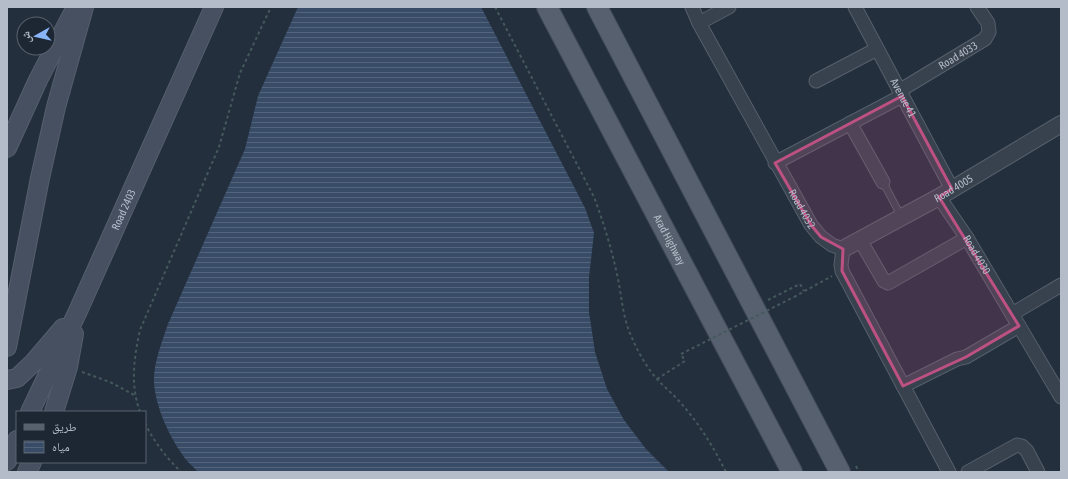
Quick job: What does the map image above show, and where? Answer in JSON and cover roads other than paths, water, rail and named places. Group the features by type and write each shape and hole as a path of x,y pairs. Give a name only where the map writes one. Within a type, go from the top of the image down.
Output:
{"main road":[{"path":"7,148 38,80 76,7"},
{"path":"7,347 56,107 84,7"},
{"name":"Road 2403","path":"30,411 78,311 214,7"},
{"name":"Arad Highway","path":"547,7 792,472"},
{"path":"597,7 840,472"},
{"path":"54,411 68,367 78,311"},
{"path":"7,380 17,378 33,363 78,311"},
{"path":"7,461 16,442"},
{"path":"27,472 32,463"}],"street":[{"name":"Road 4032","path":"692,7 699,24 775,163 811,225 821,237 843,249"},
{"path":"699,24 729,7"},
{"name":"Avenue 41","path":"855,7 900,94 946,193"},
{"name":"Road 4033","path":"775,163 850,123 900,94 985,39 990,32 988,23 977,7"},
{"path":"816,81 877,49"},
{"path":"850,123 883,182"},
{"name":"Road 4005","path":"843,249 946,193 1061,124"},
{"name":"Road 4030","path":"946,193 967,238 1061,397"},
{"path":"860,240 884,281 888,282 967,238"},
{"path":"843,249 841,265 842,271 949,472"},
{"path":"1012,314 1061,285"},
{"path":"903,386 957,359 966,357 1019,326"},
{"path":"968,472 1017,445 1022,446 1027,451 1038,472"}],"lane":[{"path":"883,182 902,217"}],"water":[{"path":"298,7 481,7 585,208 594,233 589,277 589,312 595,352 607,389 624,420 646,449 669,472 198,472 185,459 168,429 157,401 154,383 156,361 168,324 245,149 258,96"}]}
